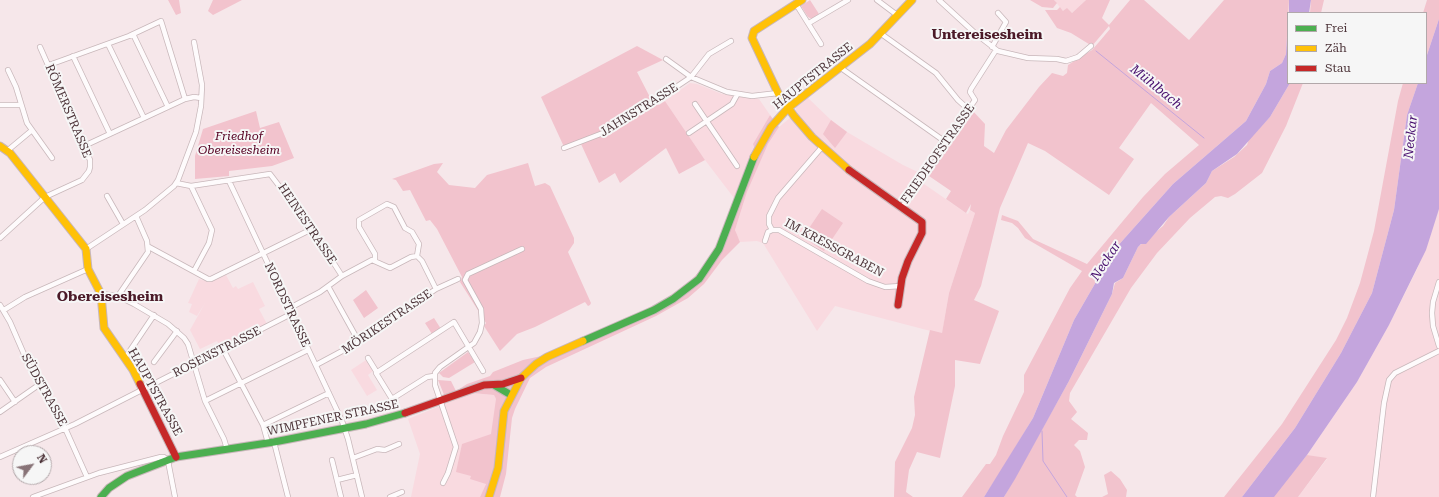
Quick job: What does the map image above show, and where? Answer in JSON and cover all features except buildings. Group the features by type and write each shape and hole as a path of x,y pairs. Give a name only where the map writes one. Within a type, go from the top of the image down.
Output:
{"street":[{"path":"809,24 848,0"},
{"path":"877,0 897,15"},
{"name":"HAUPTSTRASSE","path":"521,378 547,356 654,310 673,299 699,279 719,249 752,161 771,127 788,108 840,68 880,33 912,0"},
{"path":"939,0 994,49 1028,58 1057,58 1066,61 1078,57 1091,46"},
{"path":"821,44 809,24 799,2 754,31 752,36 778,93 788,108 822,147 848,169 920,220 923,229 908,261 901,286 898,305"},
{"path":"994,49 1006,22 998,13"},
{"path":"48,65 108,44 161,21 185,99"},
{"path":"880,33 936,73 958,100 968,109"},
{"path":"133,34 168,107"},
{"path":"691,77 709,54 731,41"},
{"path":"0,146 7,151 86,249 136,216 176,183 196,132 201,98 202,85 194,42"},
{"path":"108,44 144,118"},
{"name":"RÖMERSTRASSE","path":"40,47 90,160 90,171 87,175 77,183 45,197"},
{"name":"FRIEDHOFSTRASSE","path":"901,208 947,143 975,100 970,92 971,89 994,49"},
{"path":"73,56 110,134"},
{"name":"JAHNSTRASSE","path":"666,59 691,77 718,89 737,95 752,96 778,93"},
{"path":"840,68 947,143"},
{"path":"8,70 16,87 23,114 31,131 52,158"},
{"name":"JAHNSTRASSE","path":"564,148 594,137 616,126 691,77"},
{"path":"689,133 732,104 737,95"},
{"path":"84,146 185,99 194,97 201,98"},
{"path":"695,104 738,166"},
{"path":"0,105 21,105"},
{"path":"7,151 31,131"},
{"path":"772,230 769,224 769,216 778,198 822,147"},
{"name":"HEINESTRASSE","path":"176,183 191,186 270,174 312,229 342,276"},
{"name":"NORDSTRASSE","path":"229,181 344,429 353,458 362,497"},
{"path":"191,186 212,230 209,243 194,271"},
{"path":"107,196 123,224"},
{"path":"0,238 45,197"},
{"path":"375,260 375,254 359,227 359,220 387,204 394,207 405,228 412,232 419,244 417,256"},
{"path":"136,216 149,247 208,279 211,279 312,229"},
{"name":"IM KRESSGRABEN","path":"765,241 768,232 772,230 786,232 868,281 885,287 901,286"},
{"path":"118,296 122,288 144,259 149,247"},
{"name":"HAUPTSTRASSE","path":"86,249 88,269 101,294 104,328 125,358 143,389 176,457"},
{"path":"442,483 448,473 456,447 442,401 435,385 434,376 440,367 468,348 478,338 482,323 481,309 467,284 466,278 468,274 522,250"},
{"path":"288,308 329,288 342,276 369,261 375,260 390,268 411,257 417,256"},
{"path":"417,256 422,261 436,289"},
{"path":"4,310 25,297 88,269"},
{"name":"MÖRIKESTRASSE","path":"316,366 358,342 436,289 458,279"},
{"path":"1439,282 1433,302 1432,313 1433,326 1439,346"},
{"path":"329,288 358,342"},
{"path":"101,294 118,296 154,315 177,331 188,344 205,401 224,439 227,449"},
{"name":"SÜDSTRASSE","path":"0,305 10,322 27,362 66,428 87,477"},
{"name":"ROSENSTRASSE","path":"0,457 66,428 291,314"},
{"path":"125,358 154,315"},
{"path":"376,371 454,322 483,371"},
{"path":"154,362 177,331"},
{"path":"223,349 242,382 271,442 288,497"},
{"path":"205,401 308,350"},
{"path":"1373,497 1384,403 1389,380 1395,373 1439,351"},
{"path":"368,358 376,371 376,375 392,399 427,377 434,376"},
{"path":"490,497 498,468 504,411 521,378"},
{"name":"WIMPFENER STRASSE","path":"101,497 109,488 127,476 176,457 344,429 398,416 476,388 503,384 521,378"},
{"path":"0,380 15,402"},
{"path":"0,412 40,384"},
{"path":"503,384 512,393"},
{"path":"494,385 512,393"},
{"path":"263,425 328,393"},
{"path":"353,458 376,450 385,450 399,444"},
{"path":"33,497 87,477 157,457 164,457 168,461 175,497"},
{"path":"332,460 341,497"},
{"path":"337,480 357,475"},
{"path":"390,497 402,492"}],"shaded area":[{"path":"1054,0 1086,0 1072,13 1063,11"},
{"path":"690,83 697,84 722,94 759,99 770,115 753,144 754,147 734,198 705,160 665,101"},
{"path":"807,97 831,120 847,132 903,165 922,174 920,180 924,184 966,213 968,214 970,210 975,213 949,293 942,334 835,306 817,331 763,243 757,241 740,242 736,237 735,230 747,192 768,144 779,127 796,113 796,107"},
{"path":"1439,209 1439,497 1298,497 1327,459 1307,455 1357,382 1389,325 1418,267"},
{"path":"226,275 233,288 236,286 238,289 253,282 265,306 259,309 267,324 221,348 217,341 200,349 190,330 205,303 197,316 189,312 192,304 188,303 199,279 209,282"},
{"path":"366,360 373,371 368,375 377,390 367,396 351,370"},
{"path":"472,393 494,395 497,400 486,484 480,497 411,497 420,454 408,419"}],"green space":[{"path":"168,0 179,0 181,13 176,15"},
{"path":"213,0 242,0 213,15 208,11"},
{"path":"810,0 819,14 812,19 808,17 801,6"},
{"path":"1030,0 1054,0 1057,3 1053,8 1042,7"},
{"path":"1086,0 1110,0 1102,18 1109,25 1130,0 1144,0 1189,40 1224,0 1289,0 1288,12 1287,12 1286,54 1282,63 1270,71 1266,84 1246,121 1173,184 1115,249 1074,320 1033,418 1001,471 984,497 962,497 986,464 990,464 996,455 1003,436 1024,392 1024,375 1070,288 1082,271 1025,238 1018,228 1012,223 1001,220 1002,215 1018,221 1033,239 1087,264 1143,197 1165,174 1199,145 1151,103 1119,148 1134,159 1109,195 1045,151 1028,143 1000,208 981,286 974,300 999,311 980,364 955,360 955,386 940,458 917,452 909,470 906,492 913,497 894,497 895,462 912,428 915,415 914,397 930,330 942,333 949,293 975,213 970,210 971,204 966,213 946,199 951,191 929,176 971,109 985,124 984,146 994,153 1006,130 1039,87 1052,73 1063,76 1067,73 1068,65 1092,50 1110,29 1109,26 1092,46 1071,33 1057,28 1045,10 1057,10 1060,7 1063,11 1067,8 1072,13"},
{"path":"1311,0 1324,0 1321,12 1310,12"},
{"path":"1427,0 1439,0 1439,19 1427,55 1427,12 1423,12"},
{"path":"637,46 663,60 637,72 654,105 657,103 659,105 665,101 705,160 679,174 666,148 620,183 615,173 599,183 581,144 565,149 541,97"},
{"path":"1289,84 1303,84 1286,126 1262,173 1228,198 1221,196 1215,197 1190,218 1157,253 1131,288 1070,393 1069,401 1077,412 1071,419 1088,433 1087,440 1079,440 1074,445 1080,451 1085,467 1075,495 1077,497 1004,497 1069,381 1112,294 1115,283 1123,278 1138,247 1163,226 1169,217 1206,183 1212,171 1234,157 1247,145 1249,139 1270,117"},
{"path":"1403,84 1418,84 1407,115 1394,210 1372,293 1341,353 1295,428 1242,497 1224,497 1282,424 1336,340 1347,318 1360,283 1374,231 1398,101"},
{"name":"Friedhof Obereisesheim","path":"256,111 260,128 279,122 294,158 272,166 229,171 229,176 195,179 195,156 203,129"},
{"path":"770,115 779,127 768,144 747,192 735,230 740,242 722,260 704,284 688,298 656,316 546,367 530,378 512,418 506,474 500,497 480,497 486,484 470,479 471,476 456,472 462,444 491,434 496,399 494,395 472,393 492,382 445,397 438,380 451,381 456,391 467,384 490,376 493,372 523,360 546,355 643,311 672,296 688,284 703,267 716,248 754,147 753,144"},
{"path":"831,120 847,132 835,148 823,134"},
{"path":"443,163 437,172 449,185 475,188 487,175 528,163 535,186 545,183 550,186 574,238 574,243 568,252 591,303 590,305 588,306 585,302 535,327 517,334 500,351 484,326 486,323 460,282 462,277 437,229 430,220 426,221 410,190 403,191 396,180 392,179 434,164"},
{"path":"822,209 843,223 824,251 803,237"},
{"path":"366,290 378,308 364,318 353,300"},
{"path":"434,318 441,329 432,334 425,323"},
{"path":"468,352 475,362 449,378 443,377 439,373"},
{"path":"1307,455 1327,458 1298,497 1272,497"},
{"path":"1111,471 1120,479 1127,490 1126,497 1102,497 1108,494 1104,475"}],"water":[{"path":"1289,0 1311,0 1309,12 1289,12"},
{"name":"Neckar","path":"1439,19 1439,209 1426,250 1389,325 1357,382 1307,455 1274,497 1242,497 1295,428 1341,353 1372,293 1394,210 1407,115 1418,84 1427,84 1427,55"},
{"path":"1287,37 1287,84 1289,84 1270,117 1237,154 1212,171 1206,183 1169,217 1146,244 1141,244 1138,247 1123,278 1114,283 1112,294 1069,381 1004,497 984,497 1033,418 1074,320 1115,249 1173,184 1246,121 1266,84 1270,71 1282,63 1286,54"}],"waterway":[{"name":"Mühlbach","path":"1096,51 1204,138"},
{"path":"124,292 127,297 139,304"},
{"path":"1042,431 1043,461 1067,497"}],"traffic: fast":[{"path":"583,341 654,310 673,299 699,279 719,249 754,157"},
{"path":"494,385 511,395"},
{"path":"101,497 109,488 127,476 176,457 274,442 366,424 405,413"}],"traffic: slow":[{"path":"802,0 754,31 752,38 778,93 794,116 812,137 849,170"},
{"path":"754,157 771,127 788,108 870,44 912,0"},
{"path":"0,146 10,153 86,249 88,269 101,294 104,328 133,370 140,384"},
{"path":"489,497 498,468 504,411 521,378 536,364 547,357 583,341"}],"traffic: jam":[{"path":"849,170 922,222 922,233 908,261 902,278 898,305"},
{"path":"405,413 484,385 503,384 521,378"},
{"path":"140,384 176,457"}],"district":[{"name":"Untereisesheim","path":"987,35"},
{"name":"Obereisesheim","path":"110,297"}]}
